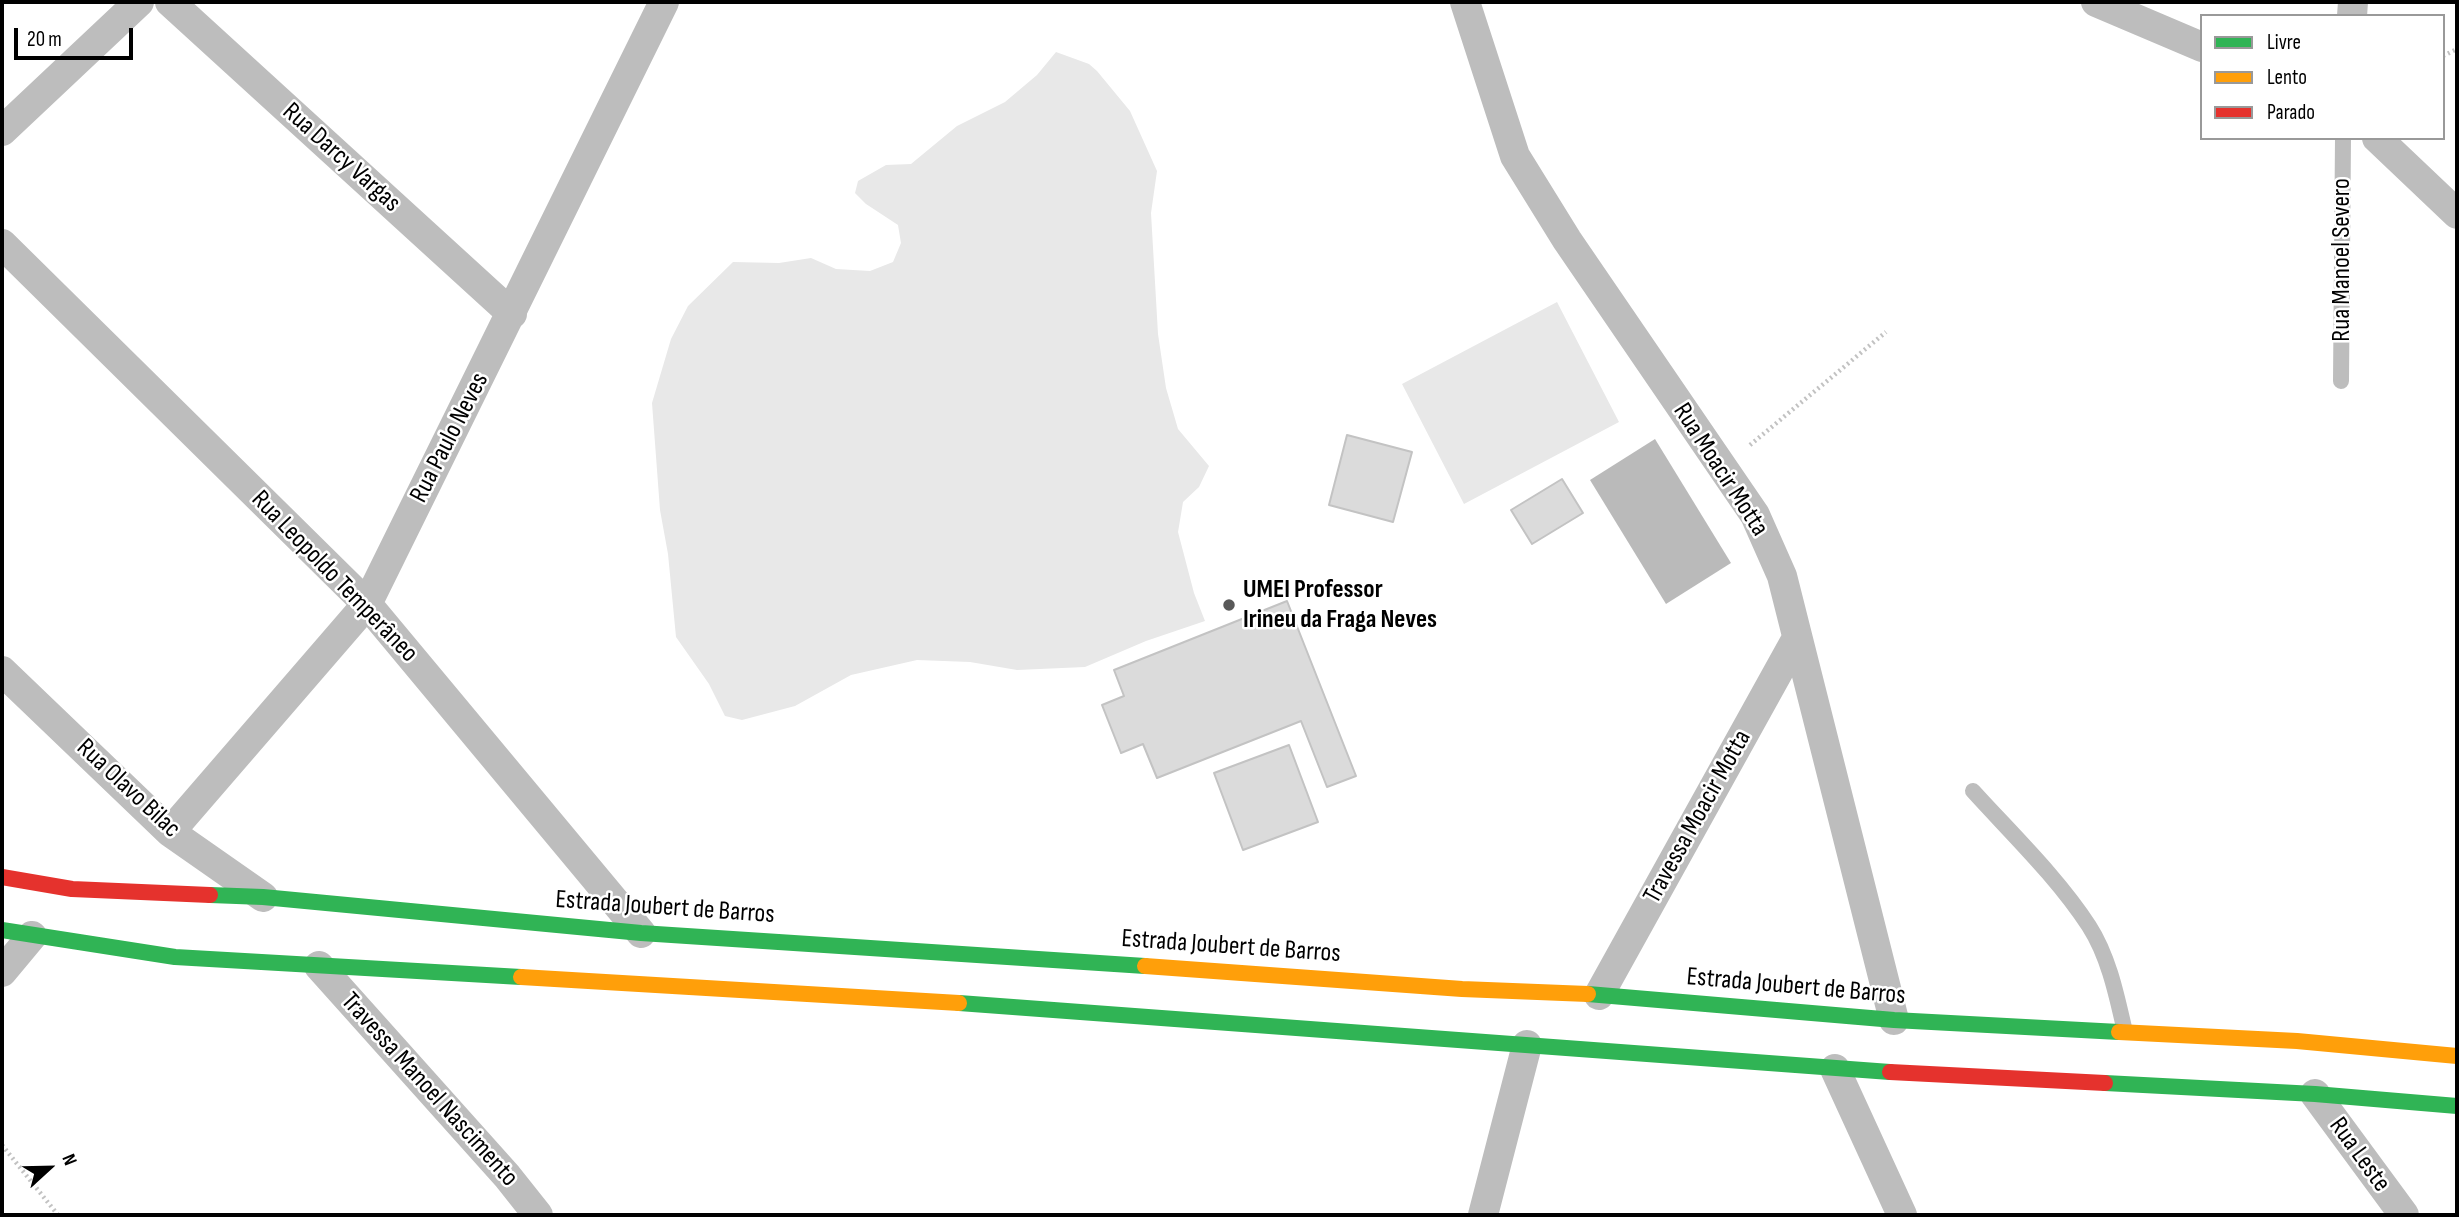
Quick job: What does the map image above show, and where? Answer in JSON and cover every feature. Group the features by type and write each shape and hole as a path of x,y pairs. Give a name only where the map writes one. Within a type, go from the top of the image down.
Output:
{"main road":[{"name":"Estrada Joubert de Barros","path":"2,877 72,889 263,897 641,933 1084,961 1462,989 1599,995 1894,1020 2298,1041 2457,1056"},
{"path":"2,930 175,957 957,1003 1835,1069 2315,1094 2457,1106"}],"street":[{"path":"2,131 139,2"},
{"name":"Rua Darcy Vargas","path":"170,2 512,314"},
{"name":"Rua Paulo Neves","path":"170,832 367,604 664,2"},
{"name":"Rua Moacir Motta","path":"1465,2 1515,156 1567,240 1755,515 1782,576 1894,1020"},
{"path":"2096,2 2200,46"},
{"path":"2379,140 2457,214"},
{"name":"Rua Leopoldo Temperâneo","path":"2,244 367,604 641,933"},
{"name":"Travessa Moacir Motta","path":"1599,995 1797,638"},
{"name":"Rua Olavo Bilac","path":"2,671 170,832 263,897"},
{"path":"2,972 32,936"},
{"name":"Travessa Manoel Nascimento","path":"319,967 538,1215"},
{"path":"1483,1215 1527,1045"},
{"path":"1835,1069 1902,1215"},
{"name":"Rua Leste","path":"2315,1094 2404,1215"}],"lane":[{"name":"Rua Manoel Severo","path":"2340,381 2343,140"},
{"path":"1973,791 2043,869 2090,927 2112,976 2125,1032"}],"path":[{"path":"1722,468 1886,332"},
{"path":"2,1145 58,1215"}],"shaded area":[{"path":"1056,52 1089,64 1097,71 1130,111 1157,171 1151,213 1158,334 1166,388 1178,429 1209,466 1199,487 1183,502 1178,532 1194,593 1205,621 1146,641 1085,667 1017,670 970,662 917,660 851,675 795,706 742,720 725,716 709,684 676,637 668,554 660,510 652,403 671,339 688,306 733,262 779,263 811,258 836,269 870,271 893,262 901,243 898,225 866,204 855,193 858,181 886,165 911,164 957,126 1005,102 1037,75"},
{"path":"1557,302 1619,422 1464,504 1402,384"},
{"path":"1655,439 1731,563 1666,604 1590,480"}],"building":[{"path":"1347,435 1412,452 1393,522 1329,505"},
{"path":"1562,479 1583,513 1532,544 1511,510"},
{"path":"1287,601 1356,776 1327,787 1301,721 1157,778 1143,744 1121,753 1102,705 1124,696 1114,670"},
{"path":"1289,745 1318,822 1243,850 1214,773"}],"traffic: fast":[{"path":"210,895 263,897 641,933 1145,966"},
{"path":"2,930 175,957 521,977"},
{"path":"1588,994 1894,1020 2119,1032"},
{"path":"959,1003 1890,1072"},
{"path":"2105,1083 2315,1094 2457,1106"}],"traffic: slow":[{"path":"1145,966 1462,989 1588,994"},
{"path":"521,977 959,1003"},
{"path":"2119,1032 2297,1041 2457,1056"}],"traffic: jam":[{"path":"2,877 72,889 210,895"},
{"path":"1890,1072 2105,1083"}],"place":[{"name":"UMEI Professor Irineu da Fraga Neves","path":"1229,605"}]}
